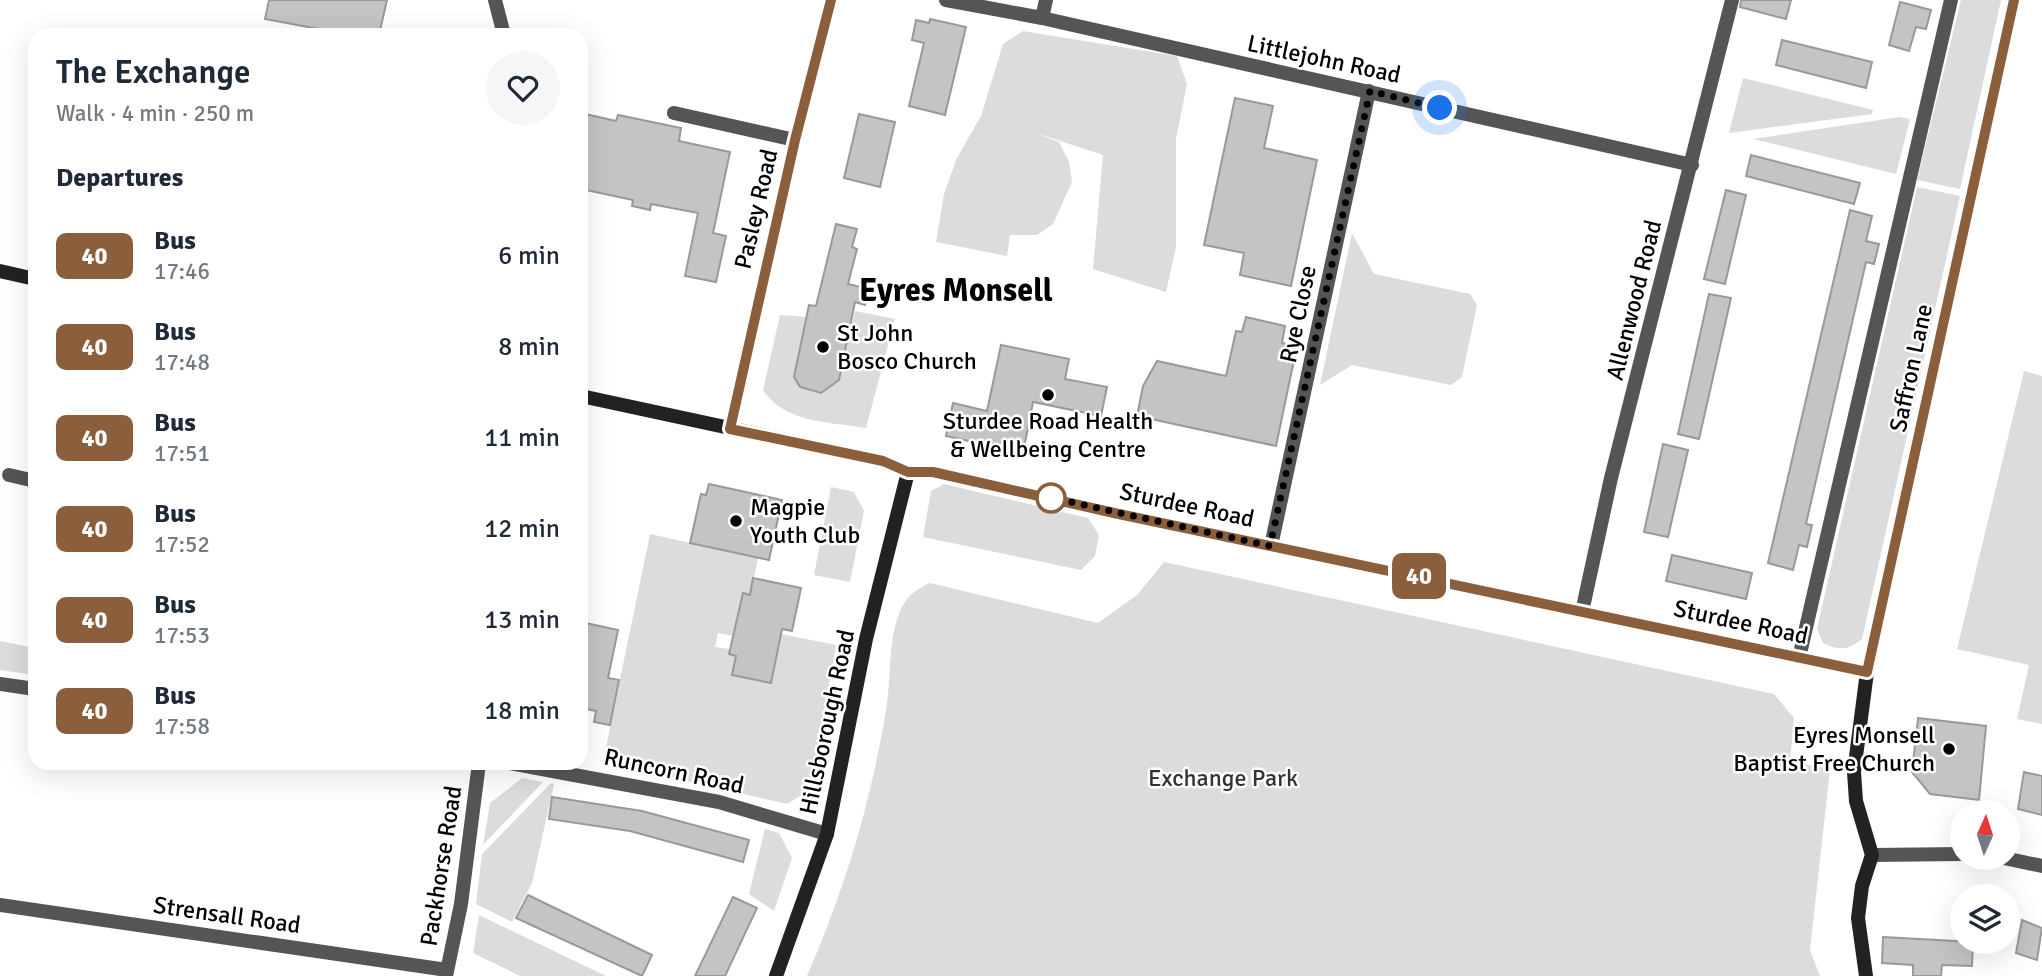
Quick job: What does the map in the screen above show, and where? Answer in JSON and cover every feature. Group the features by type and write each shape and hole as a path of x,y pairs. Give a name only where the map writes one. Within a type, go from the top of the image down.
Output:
{"street":[{"path":"495,0 502,28"},
{"name":"Pasley Road","path":"730,429 795,140 831,0"},
{"name":"Littlejohn Road","path":"946,0 1042,18 1692,165"},
{"path":"1042,18 1046,0"},
{"name":"Allenwood Road","path":"1583,612 1611,478 1692,165 1731,0"},
{"name":"Saffron Lane","path":"1799,658 1951,0"},
{"name":"Saffron Lane","path":"1872,855 1856,802 1854,772 1867,672 2014,0"},
{"name":"Rye Close","path":"1270,546 1370,91"},
{"path":"674,113 795,140"},
{"path":"0,271 28,277"},
{"name":"Sturdee Road","path":"588,398 883,461 908,472 933,472 1867,672"},
{"name":"Hillsborough Road","path":"776,976 827,834 866,639 908,472"},
{"path":"9,475 28,479"},
{"path":"0,684 28,688"},
{"name":"Packhorse Road","path":"446,973 461,904 478,770"},
{"name":"Runcorn Road","path":"548,770 719,802 827,834"},
{"path":"1866,976 1858,918 1872,855 1950,854"},
{"path":"2020,861 2042,866"},
{"name":"Strensall Road","path":"0,905 446,973"}],"green space":[{"path":"1961,0 2001,0 1960,189 1917,180"},
{"path":"1023,31 1177,56 1187,84 1176,139 1176,247 1166,292 1093,269 1103,155 1033,132 1059,142 1069,162 1072,182 1053,224 1037,235 1010,235 1007,256 936,242 944,194 957,158 981,116 1003,44"},
{"path":"1743,78 1873,110 1872,114 1729,133"},
{"path":"1899,117 1910,119 1896,174 1753,139"},
{"path":"1917,187 1960,196 1862,639 1848,647 1839,648 1823,643 1817,629"},
{"path":"1352,233 1374,274 1470,294 1477,305 1462,377 1451,385 1352,365 1320,385"},
{"path":"855,311 895,319 866,428 809,419 783,409 772,401 763,390 780,315 807,317 794,377 800,387 821,393 840,377"},
{"path":"2024,371 2042,376 2042,724 2017,719 2029,665 1957,649"},
{"path":"944,484 1088,518 1099,535 1095,556 1081,570 923,537 931,491"},
{"path":"831,487 854,492 864,511 850,582 814,575"},
{"path":"650,534 758,558 750,595 743,594 734,636 718,633 715,647 729,649 729,654 736,656 781,634 836,645 810,790 787,804 603,762"},
{"name":"Exchange Park","path":"1164,562 1774,694 1794,718 1790,761 1830,769 1810,950 1820,976 807,976 839,894 865,810 885,717 894,632 902,606 908,598 930,583 1098,623 1137,595"},
{"path":"0,641 28,647 28,674 0,670"},
{"path":"522,778 543,782 483,845 490,803"},
{"path":"551,783 554,784 532,883 512,922 476,904 482,854"},
{"path":"765,829 779,833 792,858 774,911 749,894"},
{"path":"479,915 606,976 520,976 473,953"}],"building":[{"path":"269,0 387,0 381,28 313,28 265,19"},
{"path":"1741,0 1791,0 1786,19 1740,7"},
{"path":"1900,2 1931,10 1926,29 1916,27 1909,51 1889,45"},
{"path":"930,19 966,27 945,115 909,106 924,43 912,40 916,20 929,23"},
{"path":"1782,40 1872,62 1866,88 1776,65"},
{"path":"1235,98 1273,106 1264,148 1317,160 1291,286 1240,275 1244,253 1204,245"},
{"path":"859,114 895,122 880,187 844,178"},
{"path":"588,115 616,121 618,115 681,128 679,141 730,152 713,233 726,236 716,282 685,276 698,213 651,204 650,210 632,206 633,200 588,190"},
{"path":"1751,155 1860,183 1854,204 1746,176"},
{"path":"1726,190 1746,195 1725,284 1704,279"},
{"path":"1850,210 1872,216 1866,241 1879,244 1874,264 1866,262 1806,524 1812,525 1807,547 1799,545 1793,570 1768,563"},
{"path":"836,224 857,229 852,247 857,249 848,284 869,289 865,305 855,302 839,380 821,393 800,387 794,377 809,305 816,306"},
{"path":"1709,294 1731,298 1699,439 1678,434"},
{"path":"1246,317 1285,326 1282,343 1297,346 1276,446 1137,416 1143,386 1157,361 1226,376 1236,331 1242,332"},
{"name":"Sturdee Road Health & Wellbeing Centre","path":"1001,345 1069,359 1065,379 1107,387 1101,416 1033,402 1023,453 946,436 953,403 987,411"},
{"path":"1663,444 1688,450 1668,537 1644,532"},
{"name":"Magpie Youth Club","path":"709,484 782,500 769,560 690,543 701,494 706,495"},
{"path":"1672,555 1752,573 1746,599 1666,581"},
{"path":"753,578 801,588 792,631 782,629 771,683 732,675 736,656 729,654 743,593 750,595"},
{"path":"588,624 618,630 608,678 619,680 610,725 594,722 596,711 588,709"},
{"name":"Eyres Monsell Baptist Free Church","path":"1918,718 1986,726 1979,800 1930,794 1912,772"},
{"path":"2024,772 2042,776 2042,815 2020,810"},
{"path":"552,797 642,811 749,840 743,862 630,831 549,819"},
{"path":"528,895 652,955 642,976 516,918"},
{"path":"733,897 757,908 725,976 695,976"},
{"path":"2022,920 2042,928 2037,960 2019,954"},
{"path":"1883,937 1950,941 1950,954 1972,954 1972,966 1942,965 1941,976 1913,976 1913,965 1882,963"}],"bus line":[{"name":"40","path":"831,0 795,140 730,429 883,461 908,472 933,472 1020,490 1114,513 1867,672 2014,0"}],"place":[{"name":"St John Bosco Church","path":"823,347"},
{"name":"Sturdee Road Health & Wellbeing Centre","path":"1048,395"},
{"name":"Magpie Youth Club","path":"736,521"},
{"name":"Eyres Monsell Baptist Free Church","path":"1949,749"}],"district":[{"name":"Eyres Monsell","path":"956,290"}],"route":[{"path":"1051,498 1043,496 1270,546 1370,91 1440,108"}]}
